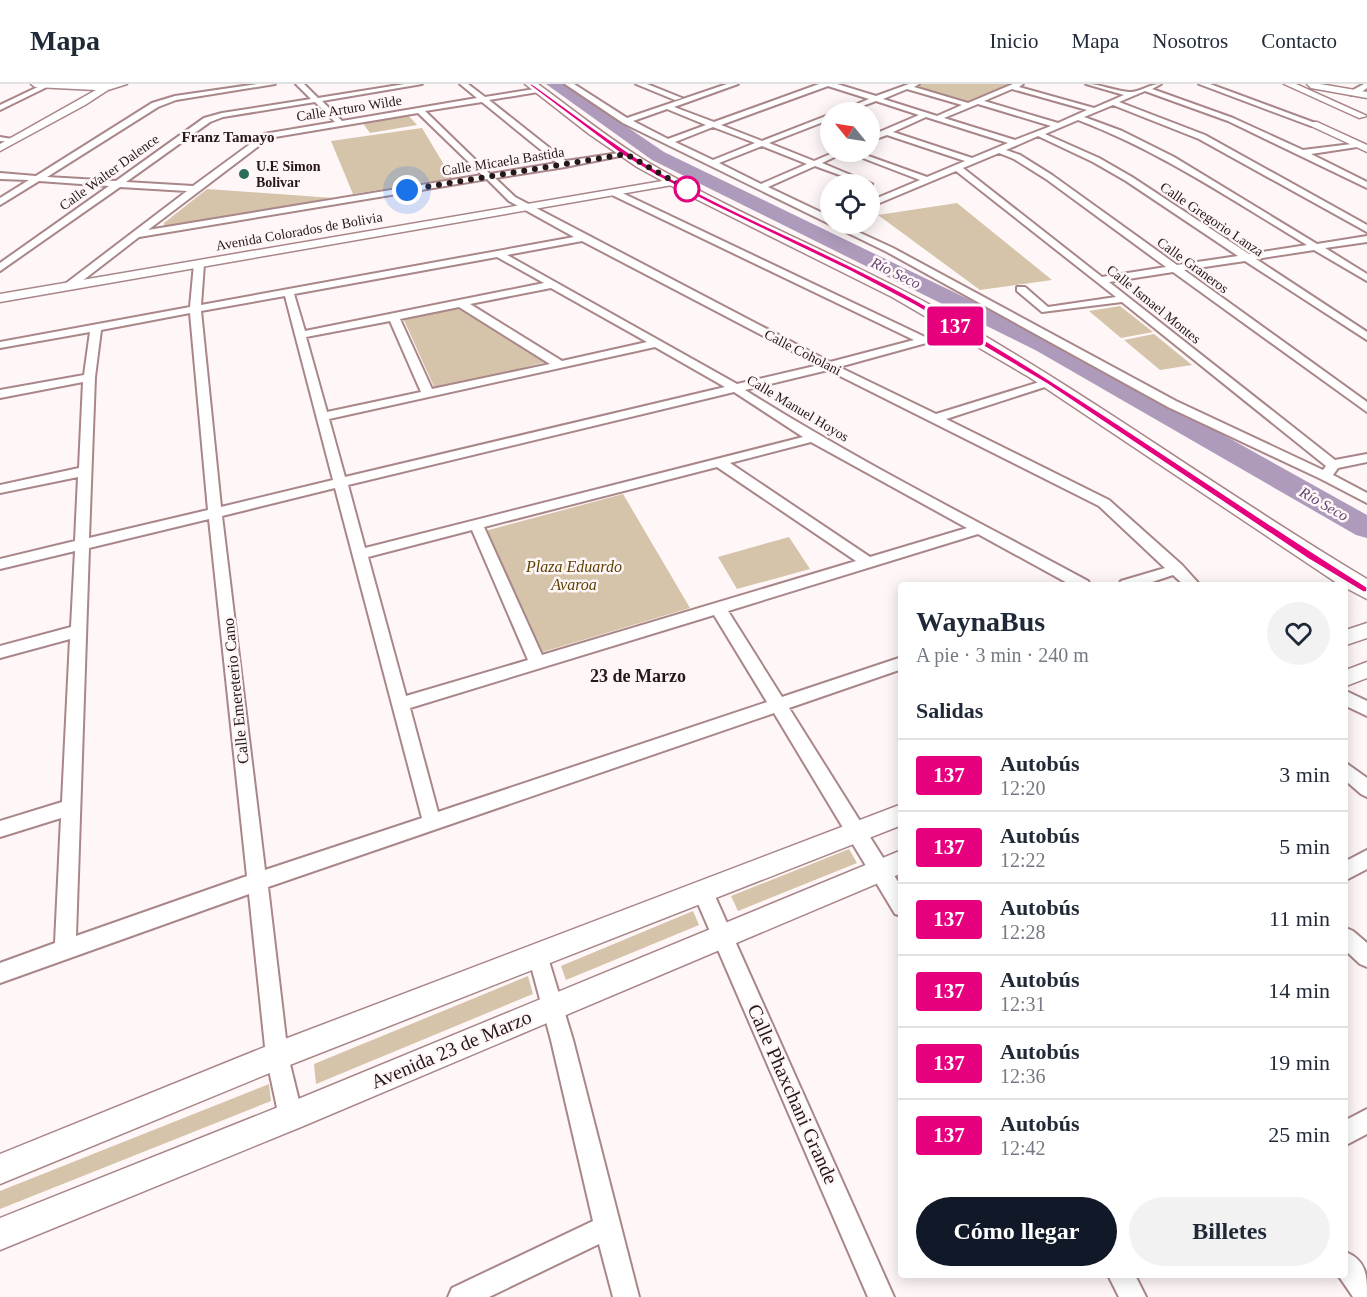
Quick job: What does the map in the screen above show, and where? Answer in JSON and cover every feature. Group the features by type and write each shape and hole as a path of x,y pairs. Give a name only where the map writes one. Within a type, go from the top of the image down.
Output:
{"main road":[{"path":"534,87 626,154 674,182 715,204 853,269 1050,382 1367,590"}],"street":[{"path":"35,84 105,88 123,84"},
{"path":"0,202 164,101 271,84"},
{"path":"300,84 340,123"},
{"name":"Calle Walter Dalence","path":"0,268 212,117 418,84"},
{"path":"464,84 565,165"},
{"path":"569,84 623,119 820,215"},
{"path":"640,84 678,98"},
{"path":"623,119 719,84"},
{"path":"623,119 734,84"},
{"path":"669,141 828,84 1016,143"},
{"path":"869,102 915,84"},
{"path":"1090,84 1139,92"},
{"path":"1107,84 1235,120 1367,185"},
{"path":"880,200 1157,84"},
{"path":"1203,84 1314,124 1362,147"},
{"path":"1288,84 1364,116"},
{"path":"1308,84 1354,93 1366,89"},
{"path":"2,106 51,85"},
{"path":"938,118 1015,86 1094,110"},
{"name":"Calle Arturo Wilde","path":"69,286 262,138 284,132 485,99 534,87"},
{"path":"907,87 1057,125"},
{"path":"0,148 105,88"},
{"path":"1112,102 1202,137 1367,229"},
{"path":"667,107 842,174"},
{"name":"Calle Coholani","path":"419,110 512,199 526,208 830,366 1104,503 1190,582"},
{"path":"880,135 927,114"},
{"path":"1314,124 1364,116"},
{"path":"1077,117 1119,133 1171,159 1367,278"},
{"path":"713,164 820,120"},
{"path":"887,132 972,161"},
{"name":"Calle Gregorio Lanza","path":"1037,134 1096,160 1121,174 1367,337"},
{"path":"0,140 14,140"},
{"path":"1304,152 1362,147"},
{"name":"Calle Graneros","path":"999,150 1017,157 1049,177 1367,408"},
{"name":"Calle Micaela Bastida","path":"135,235 626,154"},
{"path":"761,187 820,161"},
{"path":"878,162 928,180"},
{"name":"Calle Ismael Montes","path":"956,167 1124,299 1329,470"},
{"path":"0,177 196,189"},
{"name":"Avenida Colorados de Bolivia","path":"0,298 674,182"},
{"path":"880,190 892,195"},
{"path":"615,193 923,340"},
{"path":"858,234 1172,404 1329,470 1367,499"},
{"path":"0,345 583,238"},
{"path":"1100,280 1367,239"},
{"name":"Calle Manuel Hoyos","path":"499,254 735,388 813,438 1078,582"},
{"name":"Calle Emereterio Cano","path":"199,264 195,309 215,513 256,882 278,1056 291,1117"},
{"path":"302,334 551,285"},
{"path":"1021,289 1046,310 1124,299"},
{"path":"289,293 302,334 339,483 402,704 432,822"},
{"path":"460,303 560,365"},
{"path":"393,316 428,394"},
{"path":"65,950 89,377 96,328"},
{"path":"0,564 830,366 962,330"},
{"path":"322,417 655,344"},
{"path":"0,394 89,377"},
{"path":"934,419 1050,382"},
{"path":"360,554 477,526 813,438"},
{"path":"1329,470 1367,458"},
{"path":"719,462 868,562"},
{"path":"0,489 85,471"},
{"path":"477,526 537,663"},
{"path":"402,704 981,528"},
{"path":"1136,582 1177,569"},
{"path":"718,608 855,833 890,865 898,893"},
{"path":"1348,637 1367,630"},
{"path":"0,652 78,631"},
{"path":"0,973 256,882 898,664"},
{"path":"1348,677 1367,670"},
{"path":"1348,699 1367,709"},
{"path":"1348,773 1367,789"},
{"path":"0,829 71,807"},
{"path":"0,1169 278,1056 898,816"},
{"path":"1348,870 1367,860"},
{"name":"Avenida 23 de Marzo","path":"0,1234 291,1117 890,865"},
{"name":"Calle Phaxchani Grande","path":"703,892 881,1297"},
{"path":"1348,940 1367,957"},
{"path":"538,955 553,1005 606,1228 626,1297"},
{"path":"1348,1132 1367,1121"},
{"path":"460,1297 606,1228"},
{"path":"1348,1268 1367,1294"},
{"path":"1123,1278 1133,1297"}],"green space":[{"path":"919,84 1010,84 965,103 911,87"},
{"path":"407,114 417,125 370,133 362,122"},
{"path":"422,128 452,178 353,194 331,141"},
{"path":"207,189 333,198 164,226 164,223"},
{"path":"957,203 1052,280 980,290 880,215"},
{"path":"1120,306 1153,332 1121,338 1089,311"},
{"path":"455,307 546,362 435,389 403,318"},
{"path":"1154,334 1192,365 1160,370 1124,340"},
{"name":"Plaza Eduardo Avaroa","path":"623,494 690,608 536,654 485,531"},
{"path":"789,537 810,569 737,589 718,557"},
{"path":"849,849 857,863 738,911 731,896"},
{"path":"693,911 699,925 566,980 561,966"},
{"path":"528,976 533,994 316,1084 314,1064"},
{"path":"269,1084 271,1101 0,1209 0,1191"}],"waterway":[{"name":"Río Seco","path":"554,84 658,156 1046,346 1367,528"}],"bus line":[{"name":"137","path":"531,84 626,154 659,174 715,204 853,269 918,304 1050,382 1367,590"}],"place":[{"name":"U.E Simon Bolivar","path":"244,174"}],"district":[{"name":"Franz Tamayo","path":"228,137"},
{"name":"23 de Marzo","path":"638,676"}],"route":[{"path":"407,190 626,154 694,193 687,189"}]}
